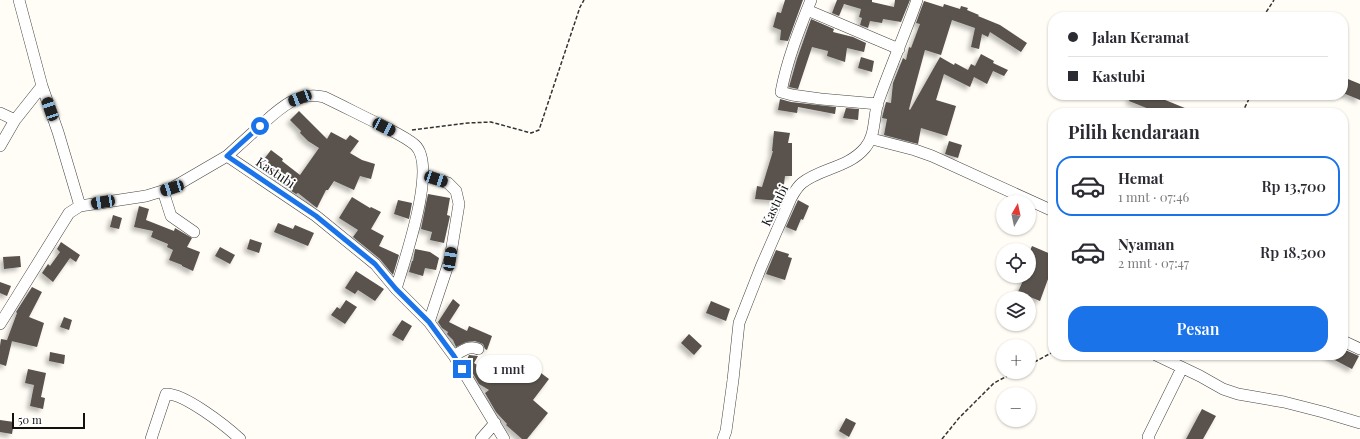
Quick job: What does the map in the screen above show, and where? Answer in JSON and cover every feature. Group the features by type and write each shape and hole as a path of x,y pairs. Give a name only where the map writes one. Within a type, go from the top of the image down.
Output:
{"street":[{"path":"19,0 42,86 58,132 80,206"},
{"name":"Kastubi","path":"723,439 726,431 740,318 791,198 796,190 806,181 858,156 872,139 878,104 917,0"},
{"path":"878,104 821,99 782,93 784,73 809,5 899,49"},
{"path":"0,146 15,120 42,86"},
{"path":"0,324 69,213 80,206 146,196 172,188 227,156 282,106 300,98 313,95 324,97 397,133 416,145 422,158 424,175 412,234 396,289"},
{"path":"0,113 15,120"},
{"path":"872,139 932,156 1048,209"},
{"name":"Kastubi","path":"227,156 316,216 375,264 396,289 429,322 454,356 504,439"},
{"path":"424,175 448,183 456,191 459,204 450,259 429,322"},
{"path":"163,191 171,216 194,232"},
{"path":"1348,343 1360,349"},
{"path":"454,356 469,347 478,349"},
{"path":"1166,360 1222,388 1238,394 1284,402 1360,423"},
{"path":"1149,439 1148,438 1182,368"},
{"path":"151,439 166,394 172,394 180,397 198,408 240,439"},
{"path":"481,439 495,423"}],"path":[{"path":"397,133 430,127 491,122 532,133 539,130 575,21 584,0"},
{"path":"1266,12 1274,0"},
{"path":"1036,361 1048,355"},
{"path":"942,439 959,418 994,383 1002,379"}],"building":[{"path":"785,0 803,0 788,41 780,40 781,30 773,27 777,12 781,13"},
{"path":"837,0 872,0 872,2 894,7 895,0 910,0 901,22 883,19 882,23 870,21 868,28 860,25 862,18 859,17 861,9 844,4 839,16 832,13"},
{"path":"924,1 943,7 944,4 960,9 961,6 968,8 967,10 1000,25 1027,43 1021,52 990,32 988,37 982,34 979,49 971,47 975,28 952,20 941,55 925,50 909,109 910,110 940,57 954,65 955,63 968,70 971,64 975,66 981,54 994,61 993,63 1008,70 1004,76 993,71 987,84 974,77 970,87 944,74 936,100 956,106 947,136 921,128 918,144 884,135 887,119 882,118 886,102 891,103 893,83 903,58 906,60 909,47 911,48 920,24 916,23"},
{"path":"811,19 834,29 833,32 853,37 866,43 864,52 847,48 845,62 827,56 828,51 812,47 798,89 789,87 797,59"},
{"path":"861,57 874,61 872,72 858,68"},
{"path":"1348,79 1360,84 1360,100 1348,95"},
{"path":"780,99 791,102 836,107 835,114 798,107 797,113 778,110"},
{"path":"1165,100 1185,108 1146,108 1129,101"},
{"path":"846,108 859,109 858,120 843,118"},
{"path":"299,111 327,139 331,132 346,140 350,135 359,141 350,153 362,160 375,164 371,179 360,176 354,190 334,181 328,190 326,190 317,208 298,193 296,194 275,180 278,176 261,163 271,150 300,175 319,148 308,141 290,120"},
{"path":"774,131 790,133 788,143 792,143 792,176 785,176 782,201 755,199 757,186 762,187 773,151"},
{"path":"949,141 962,145 958,158 945,154"},
{"path":"428,194 450,198 447,215 450,216 444,243 430,240 432,232 421,229"},
{"path":"352,197 370,208 371,207 381,212 371,229 384,236 379,246 399,255 393,275 380,259 353,237 358,230 339,218"},
{"path":"398,200 412,203 409,219 394,214"},
{"path":"798,200 809,206 796,231 786,227"},
{"path":"139,206 149,209 146,220 174,231 175,228 192,238 187,247 200,252 193,271 169,260 173,250 167,247 168,244 151,237 153,231 134,227"},
{"path":"113,215 122,218 119,229 110,227"},
{"path":"278,223 293,229 295,225 314,233 308,246 274,232"},
{"path":"250,239 262,243 259,253 247,249"},
{"path":"61,242 80,255 76,262 70,258 53,282 42,273 48,264 50,266 60,252 57,249"},
{"path":"220,247 235,255 230,264 215,256"},
{"path":"1036,248 1048,253 1048,279 1040,301 1036,299 1036,291 1018,291 1022,283 1036,283"},
{"path":"415,249 430,252 439,258 436,270 425,268 423,276 409,272"},
{"path":"776,250 789,254 788,257 792,258 785,280 766,274"},
{"path":"20,256 21,267 4,269 3,257"},
{"path":"356,271 384,289 375,301 358,290 355,294 345,288"},
{"path":"0,282 11,286 7,296 0,293"},
{"path":"32,287 42,292 29,317 44,323 37,347 7,340 17,313 16,312"},
{"path":"453,299 460,305 449,322 467,331 469,326 492,336 487,350 483,344 475,341 466,342 456,347 453,340 447,334 448,332 442,328 438,322"},
{"path":"346,300 357,307 345,324 331,315 337,307 340,309"},
{"path":"711,301 730,309 726,321 706,313"},
{"path":"64,317 72,320 69,330 60,327"},
{"path":"402,320 412,326 403,341 392,335"},
{"path":"689,334 702,346 694,355 681,343"},
{"path":"1,339 12,341 6,366 0,364"},
{"path":"1348,351 1359,356 1352,369 1335,360 1348,360"},
{"path":"50,352 65,355 64,364 49,361"},
{"path":"469,355 478,356 474,363 488,372 491,367 504,374 506,365 518,368 539,377 541,373 549,379 533,400 548,413 527,439 522,439 506,425 507,424 496,412 485,393 489,390 479,384 472,372 473,371 466,362"},
{"path":"28,369 46,373 41,397 45,398 43,409 30,406 34,385 25,383"},
{"path":"1202,409 1216,416 1203,439 1186,439"},
{"path":"846,418 856,423 849,437 839,431"},
{"path":"0,420 14,422 12,434 0,432"}],"route":[{"path":"260,126 227,156 316,216 375,264 396,289 429,322 462,369"}]}
